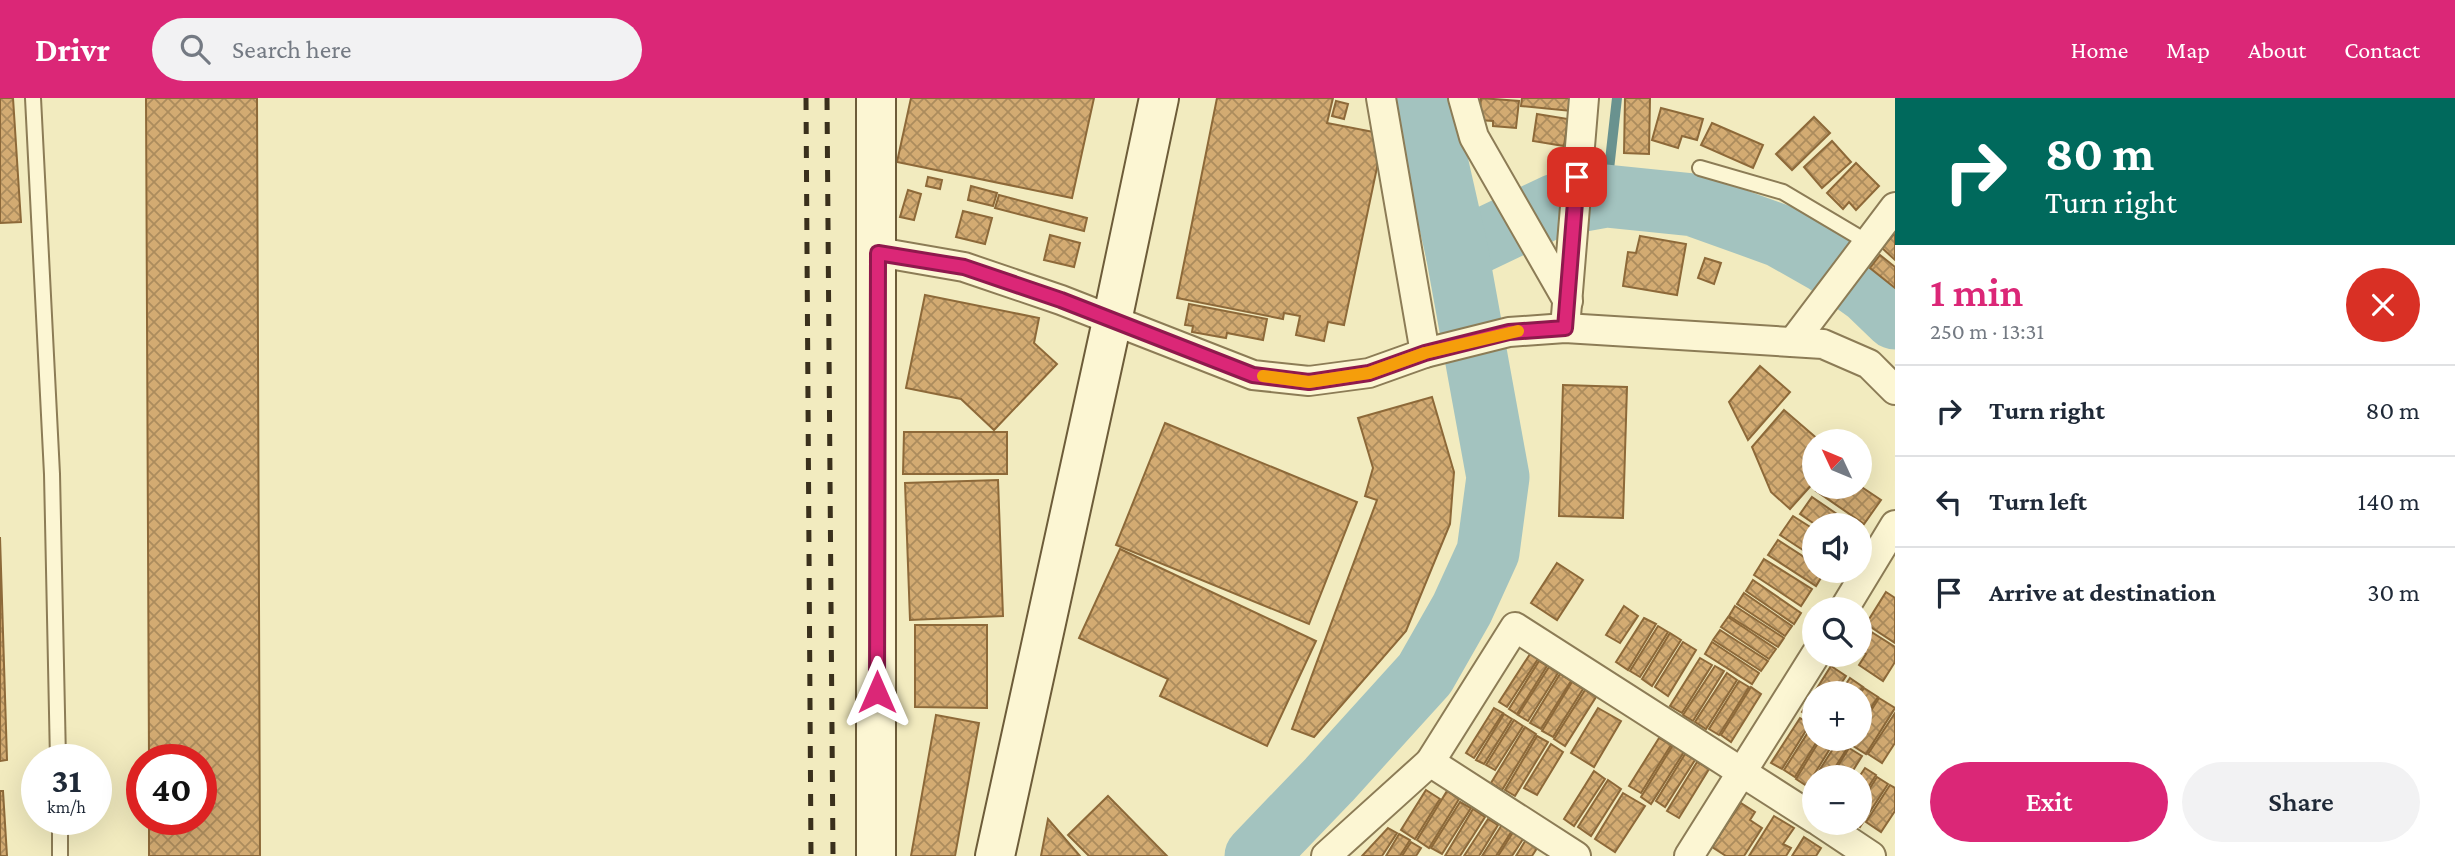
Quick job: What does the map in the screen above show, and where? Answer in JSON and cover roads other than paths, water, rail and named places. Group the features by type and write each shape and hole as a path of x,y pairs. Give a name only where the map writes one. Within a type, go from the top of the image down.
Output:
{"street":[{"path":"876,98 876,856"},
{"path":"995,856 1159,98"},
{"path":"1381,98 1435,351"},
{"path":"1462,98 1474,137 1531,236 1566,315"},
{"path":"1566,315 1584,98"},
{"path":"1793,342 1895,207"},
{"path":"878,253 964,267 1061,300 1253,375 1309,382 1369,373 1435,351 1566,315 1823,344 1868,364 1895,390"},
{"path":"1851,597 1895,525"},
{"path":"1326,856 1430,762 1515,627 1802,810"},
{"path":"1689,856 1808,667"},
{"path":"1430,762 1576,856"},
{"path":"1840,835 1871,856"}],"lane":[{"path":"33,98 52,474 58,744"},
{"path":"1700,168 1783,192 1861,252"},
{"path":"60,835 61,856"}],"waterway":[{"path":"1256,856 1425,674 1462,609 1488,552 1498,477 1457,252 1422,98"},
{"path":"1606,196 1617,98"},
{"path":"1457,252 1556,205 1606,196 1694,205 1780,236 1826,262 1868,292 1895,318"}],"railway":[{"path":"806,98 811,856"},
{"path":"827,98 833,856"}]}
